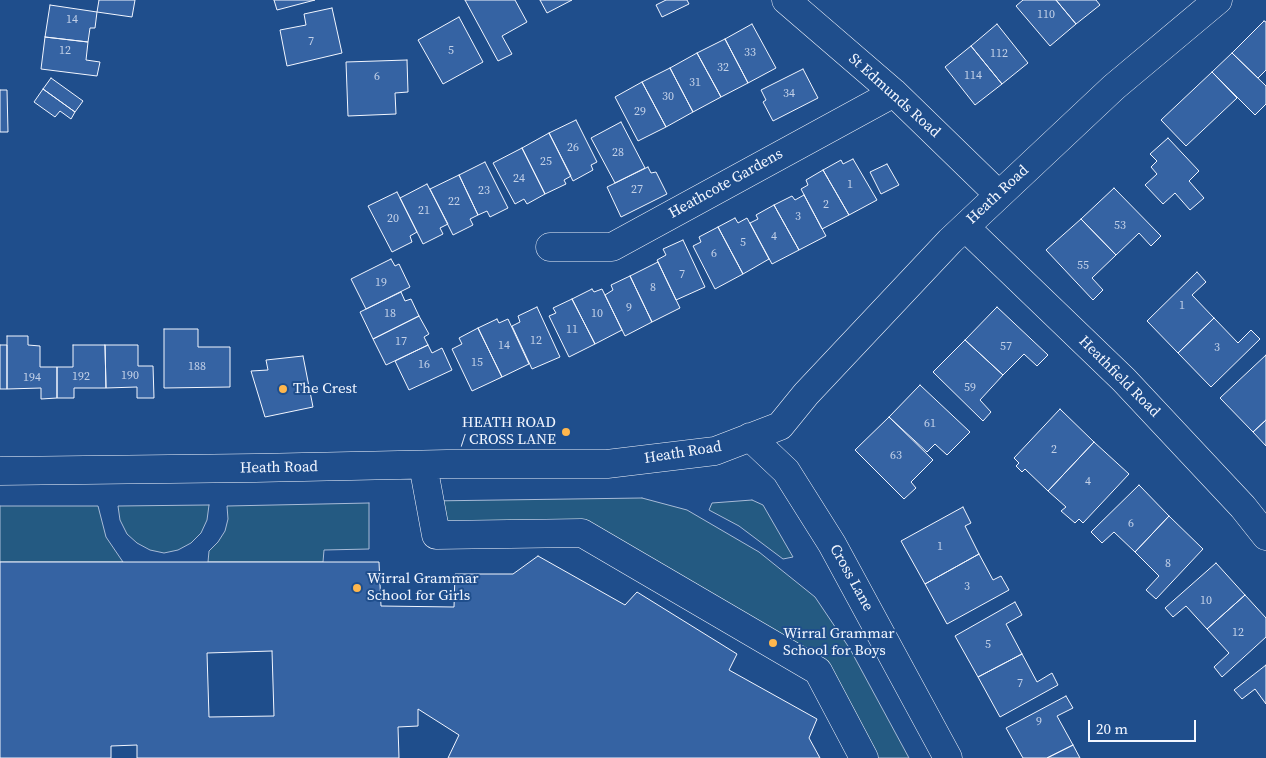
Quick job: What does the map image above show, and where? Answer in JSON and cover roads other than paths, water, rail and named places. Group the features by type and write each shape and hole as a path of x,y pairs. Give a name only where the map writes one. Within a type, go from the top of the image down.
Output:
{"street":[{"name":"St Edmunds Road","path":"786,0 894,92 999,195"},
{"name":"Heath Road","path":"0,471 607,464 715,451 780,426 806,394 965,226 1114,87 1218,0"},
{"name":"Heathcote Gardens","path":"550,247 612,247 894,92"},
{"name":"Heathfield Road","path":"965,226 1124,380 1243,507 1266,536"},
{"name":"Cross Lane","path":"750,437 786,471 832,544 948,758"},
{"path":"423,465 436,535 582,533 818,671 864,758"}],"place":[{"name":"The Crest","path":"283,389"},
{"name":"HEATH ROAD / CROSS LANE","path":"566,432"},
{"name":"Wirral Grammar School for Girls","path":"357,588"},
{"name":"Wirral Grammar School for Boys","path":"773,643"}]}
